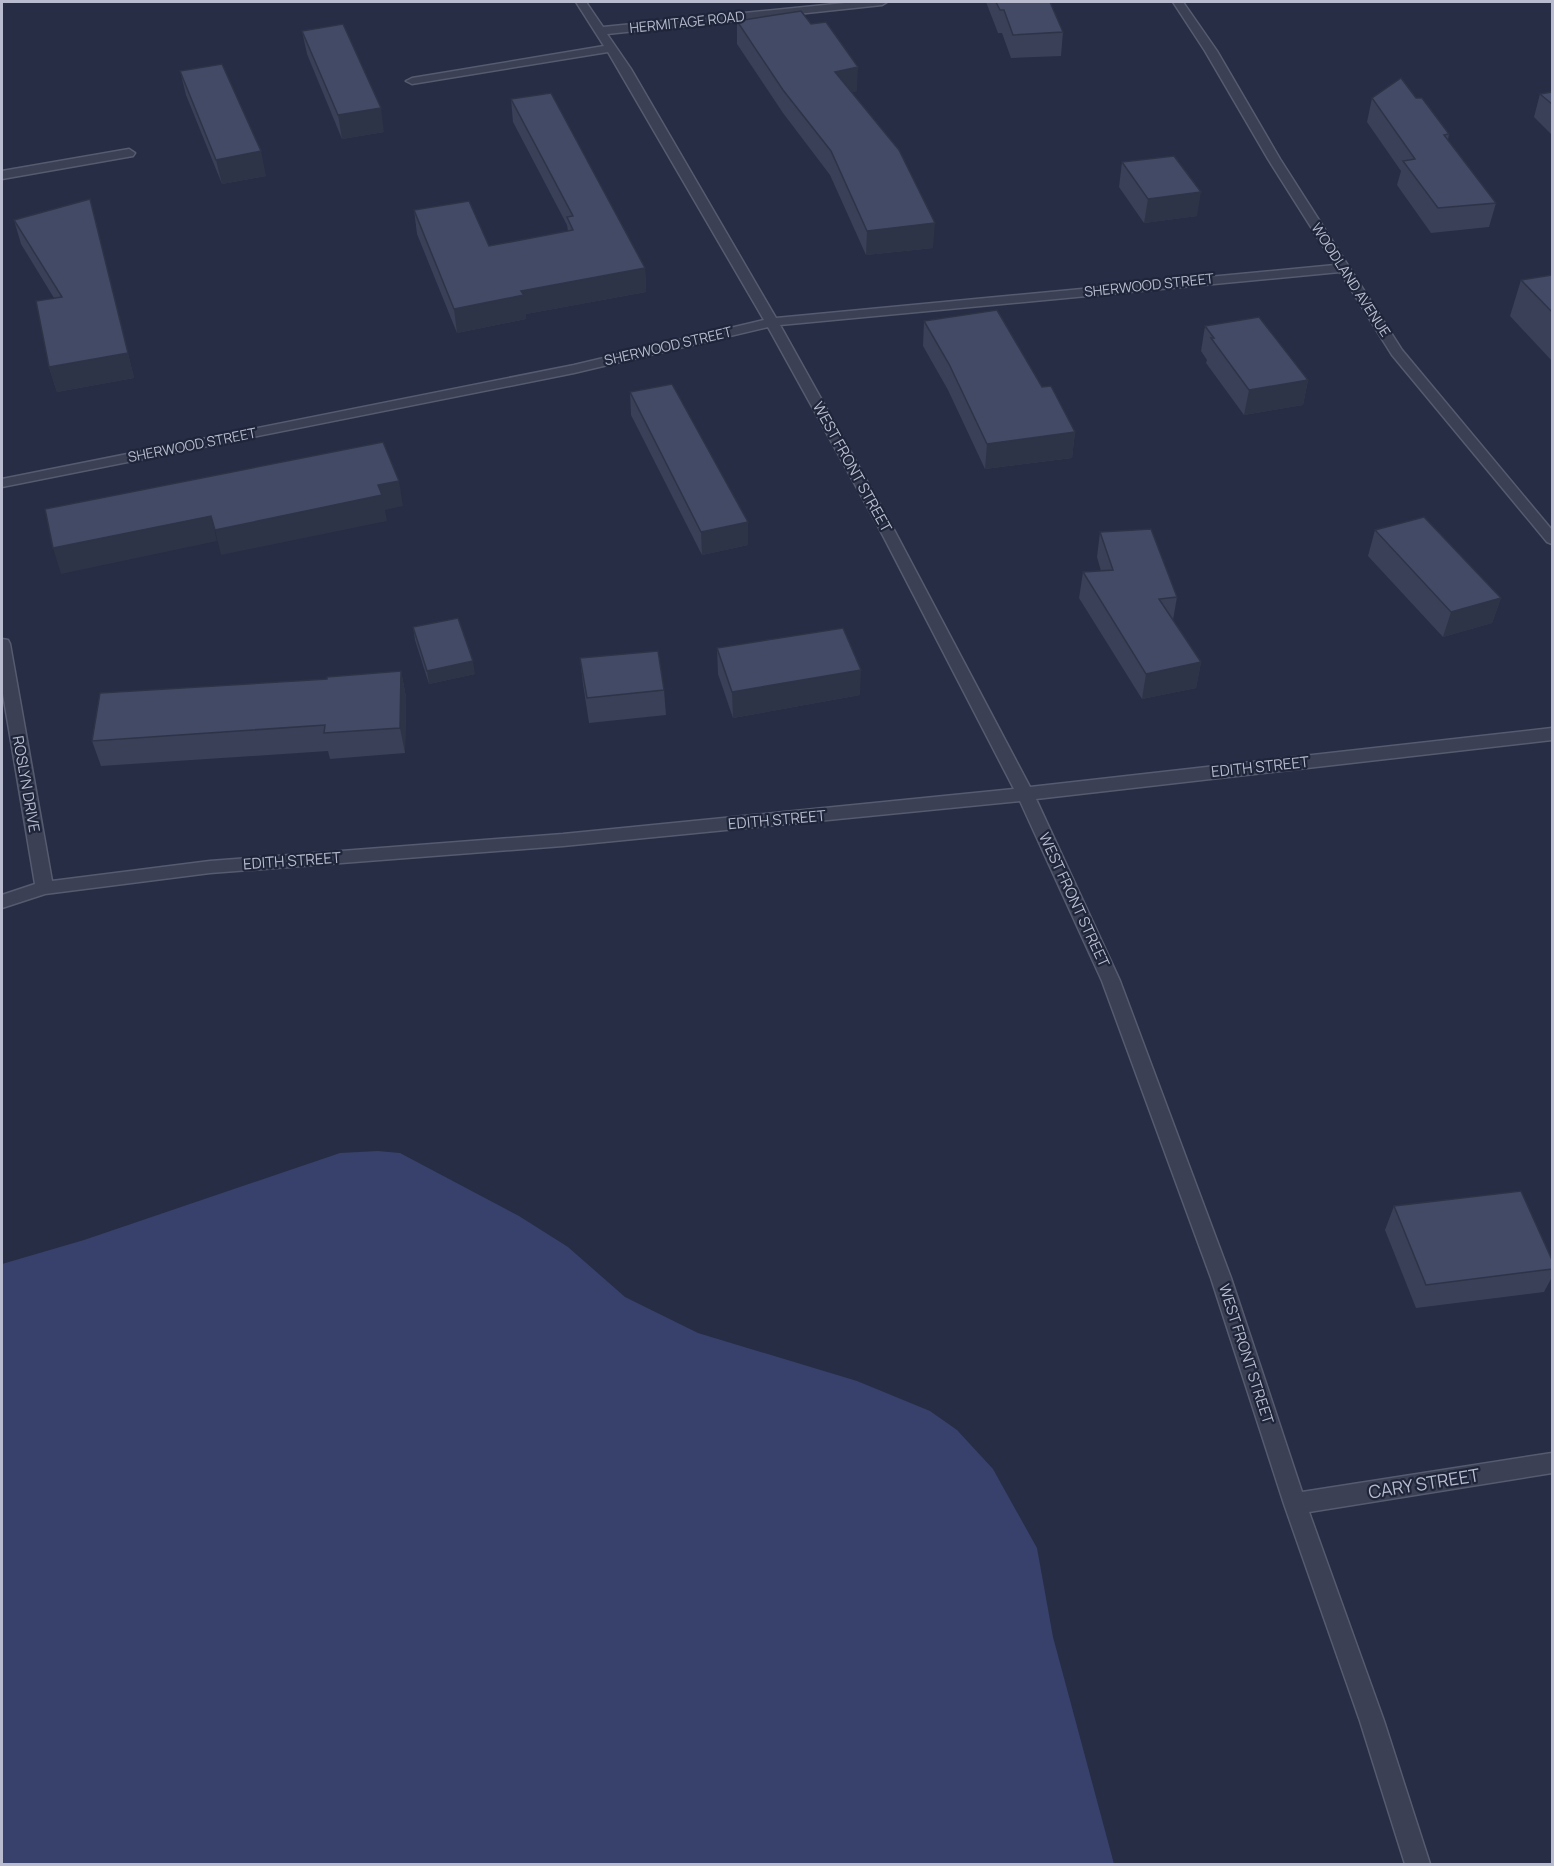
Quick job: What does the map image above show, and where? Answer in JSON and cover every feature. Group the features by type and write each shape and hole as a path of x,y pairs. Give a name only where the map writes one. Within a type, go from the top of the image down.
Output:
{"street":[{"name":"WEST FRONT STREET","path":"581,2 772,322 885,526 1024,792 1065,877 1111,981 1221,1278 1295,1504 1372,1721 1418,1864"},
{"name":"HERMITAGE ROAD","path":"600,31 882,2"},
{"name":"WOODLAND AVENUE","path":"1178,2 1211,51 1274,159 1397,352 1552,539"},
{"path":"412,81 610,48"},
{"path":"2,175 129,153"},
{"name":"SHERWOOD STREET","path":"2,483 574,369 772,322 1218,278 1343,268"},
{"name":"ROSLYN DRIVE","path":"2,644 44,888"},
{"name":"EDITH STREET","path":"2,902 44,888 210,867 597,836 901,808 1024,792 1552,734"},
{"name":"CARY STREET","path":"1295,1504 1552,1463"}],"water":[{"path":"378,1151 400,1153 519,1216 568,1247 625,1297 698,1333 857,1381 930,1411 957,1430 993,1469 1037,1548 1053,1637 1114,1864 2,1864 2,1264 84,1240 340,1153"}],"building":[{"path":"996,2 1050,2 1063,32 1013,35 1004,10 1000,10"},
{"path":"801,11 811,24 826,22 858,67 835,72 899,150 935,223 867,231 831,151 783,90 737,21"},
{"path":"343,24 381,108 338,115 302,31"},
{"path":"222,64 261,151 216,160 180,71"},
{"path":"1401,78 1416,98 1422,98 1449,134 1444,135 1496,203 1438,208 1403,161 1415,159 1372,98"},
{"path":"1552,92 1552,104 1540,94"},
{"path":"551,93 645,268 521,291 524,295 454,309 414,210 469,201 489,246 573,230 567,217 573,216 511,99"},
{"path":"1174,156 1201,192 1148,199 1122,162"},
{"path":"90,199 128,353 49,367 36,301 62,297 14,220"},
{"path":"1552,275 1552,312 1521,280"},
{"path":"997,310 1042,387 1051,386 1075,432 987,444 949,364 924,321"},
{"path":"1259,317 1308,380 1249,390 1211,338 1214,338 1205,326"},
{"path":"672,384 748,522 701,532 630,392"},
{"path":"383,442 399,481 378,485 382,495 215,530 211,516 53,548 45,509"},
{"path":"1424,517 1501,598 1451,612 1375,530"},
{"path":"1151,529 1177,597 1159,599 1201,662 1146,674 1083,572 1113,570 1100,532"},
{"path":"458,618 473,661 427,671 413,627"},
{"path":"843,628 861,670 732,692 717,648"},
{"path":"658,651 664,690 587,698 580,658"},
{"path":"401,671 400,728 324,733 325,725 92,741 100,693 327,679 327,677"},
{"path":"1521,1191 1552,1260 1552,1269 1426,1285 1394,1206"}]}
